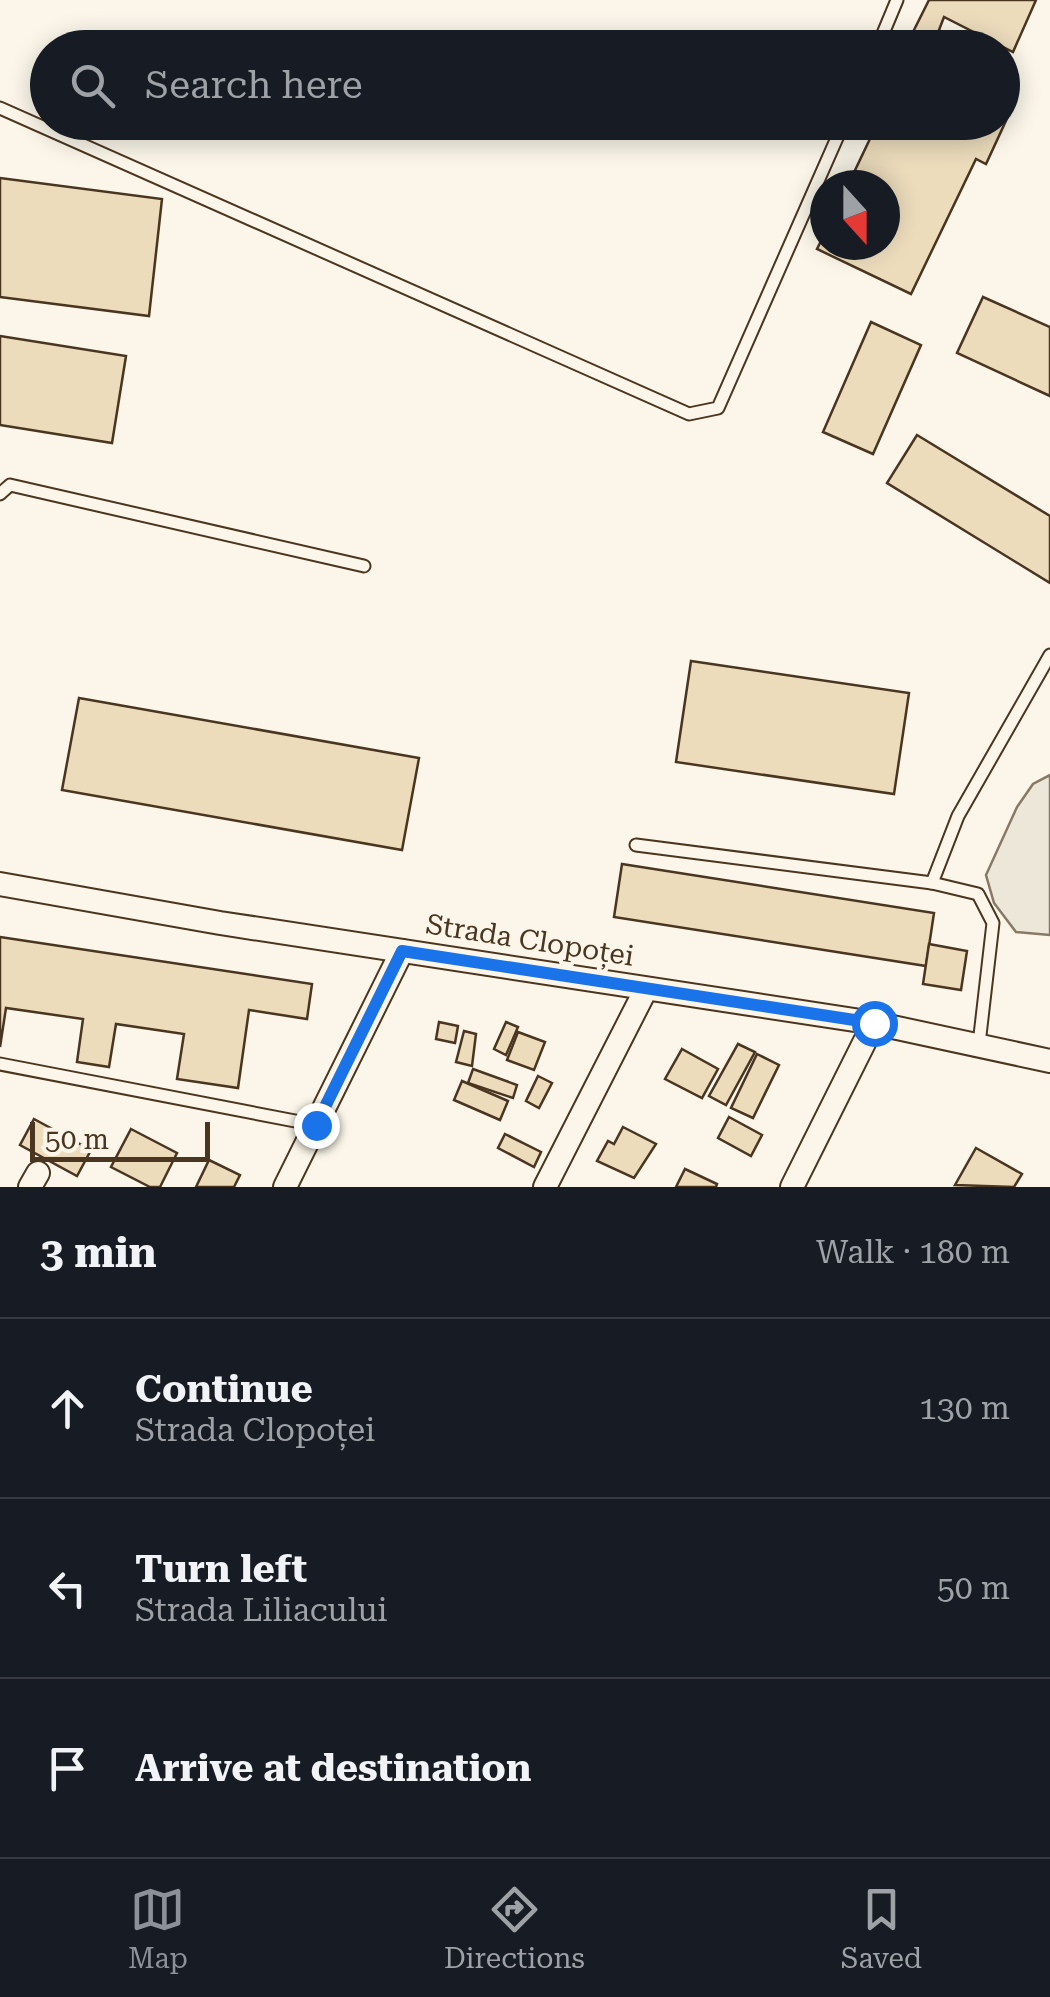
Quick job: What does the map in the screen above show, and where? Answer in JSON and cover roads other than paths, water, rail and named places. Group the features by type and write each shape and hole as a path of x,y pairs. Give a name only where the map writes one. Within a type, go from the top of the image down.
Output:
{"street":[{"name":"Strada Clopoței","path":"0,884 402,951 874,1023 1050,1061"},
{"path":"285,1187 402,951"},
{"path":"546,1187 646,989"},
{"path":"792,1187 874,1023"}],"lane":[{"path":"884,30 898,0"},
{"path":"0,108 30,121"},
{"path":"72,140 690,414 718,408 836,140"},
{"path":"0,494 10,486 364,566"},
{"path":"932,883 958,816 1050,655"},
{"path":"636,845 932,883 978,894 993,922 979,1044"},
{"path":"0,1064 316,1125"}]}
